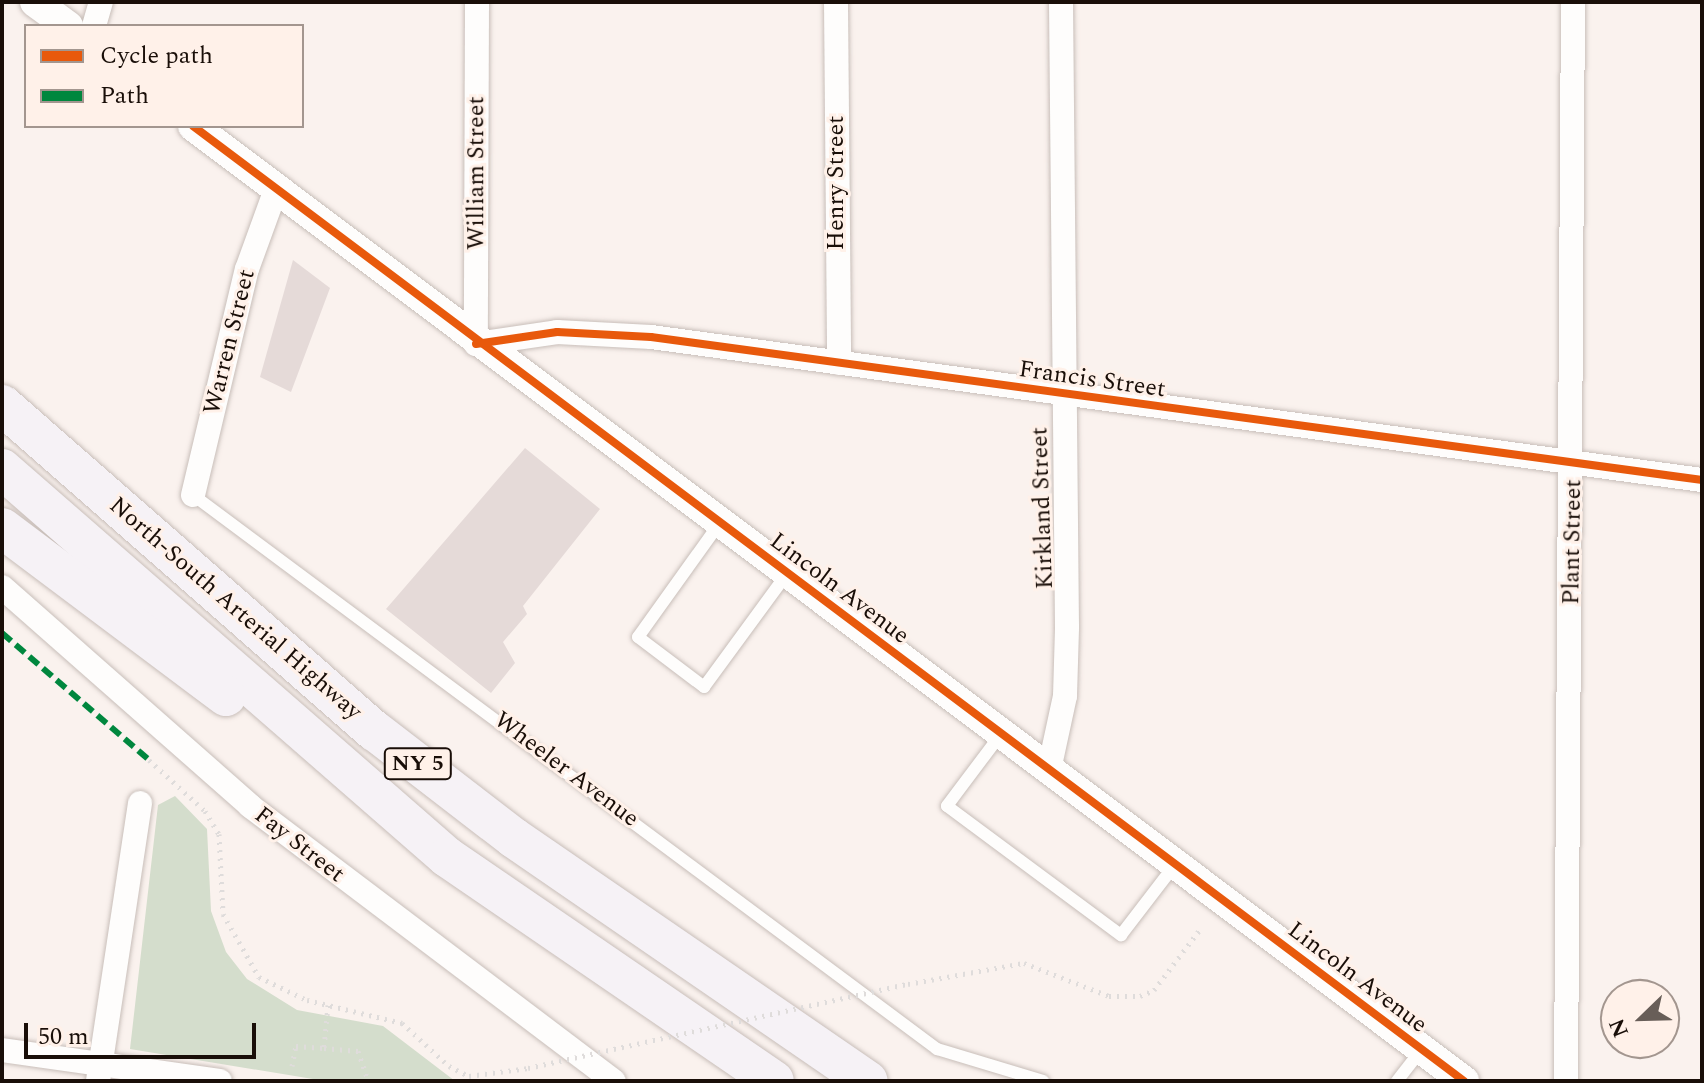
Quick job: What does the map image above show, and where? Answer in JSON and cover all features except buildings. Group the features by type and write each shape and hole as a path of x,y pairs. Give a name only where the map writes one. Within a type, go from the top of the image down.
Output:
{"highway":[{"name":"North-South Arterial Highway","path":"2,405 375,731 514,838 867,1081"},
{"name":"North-South Arterial Highway","path":"2,469 447,857 774,1081"},
{"path":"2,528 447,857"}],"street":[{"path":"35,2 65,24"},
{"path":"95,24 101,2"},
{"name":"William Street","path":"476,344 477,2"},
{"name":"Henry Street","path":"836,2 839,363"},
{"name":"Kirkland Street","path":"1049,770 1066,669 1060,396 1061,2"},
{"name":"Plant Street","path":"1566,1081 1574,464 1573,2"},
{"name":"Lincoln Avenue","path":"195,128 476,344 1464,1081"},
{"name":"Warren Street","path":"193,495 247,269 275,192"},
{"name":"Francis Street","path":"476,344 573,333 839,363 1060,396 1702,480"},
{"name":"Fay Street","path":"2,587 250,806 614,1081"},
{"path":"99,1072 140,803"},
{"path":"2,1050 99,1072 220,1081"}],"lane":[{"name":"Wheeler Avenue","path":"193,495 937,1049 1043,1081"},
{"path":"719,524 638,637 704,687 786,575"},
{"path":"1001,734 947,806 1121,935 1175,866"},
{"path":"1397,1081 1421,1050"}],"path":[{"path":"149,760 205,811 219,834 223,914 244,959 281,992 402,1023 449,1066 469,1076 528,1068 908,984 1024,963 1109,996 1140,996 1154,990 1201,928"},
{"path":"324,1048 328,1005"},
{"path":"292,1066 296,1046 358,1051 367,1077"}],"green space":[{"path":"175,796 207,829 211,911 226,952 247,979 297,1010 383,1026 455,1081 325,1081 130,1049 158,805"}],"marked path":[{"path":"2,633 149,760"}],"cycle path":[{"path":"196,128 1464,1081"},
{"path":"476,344 557,332 651,337 1702,480"}]}
